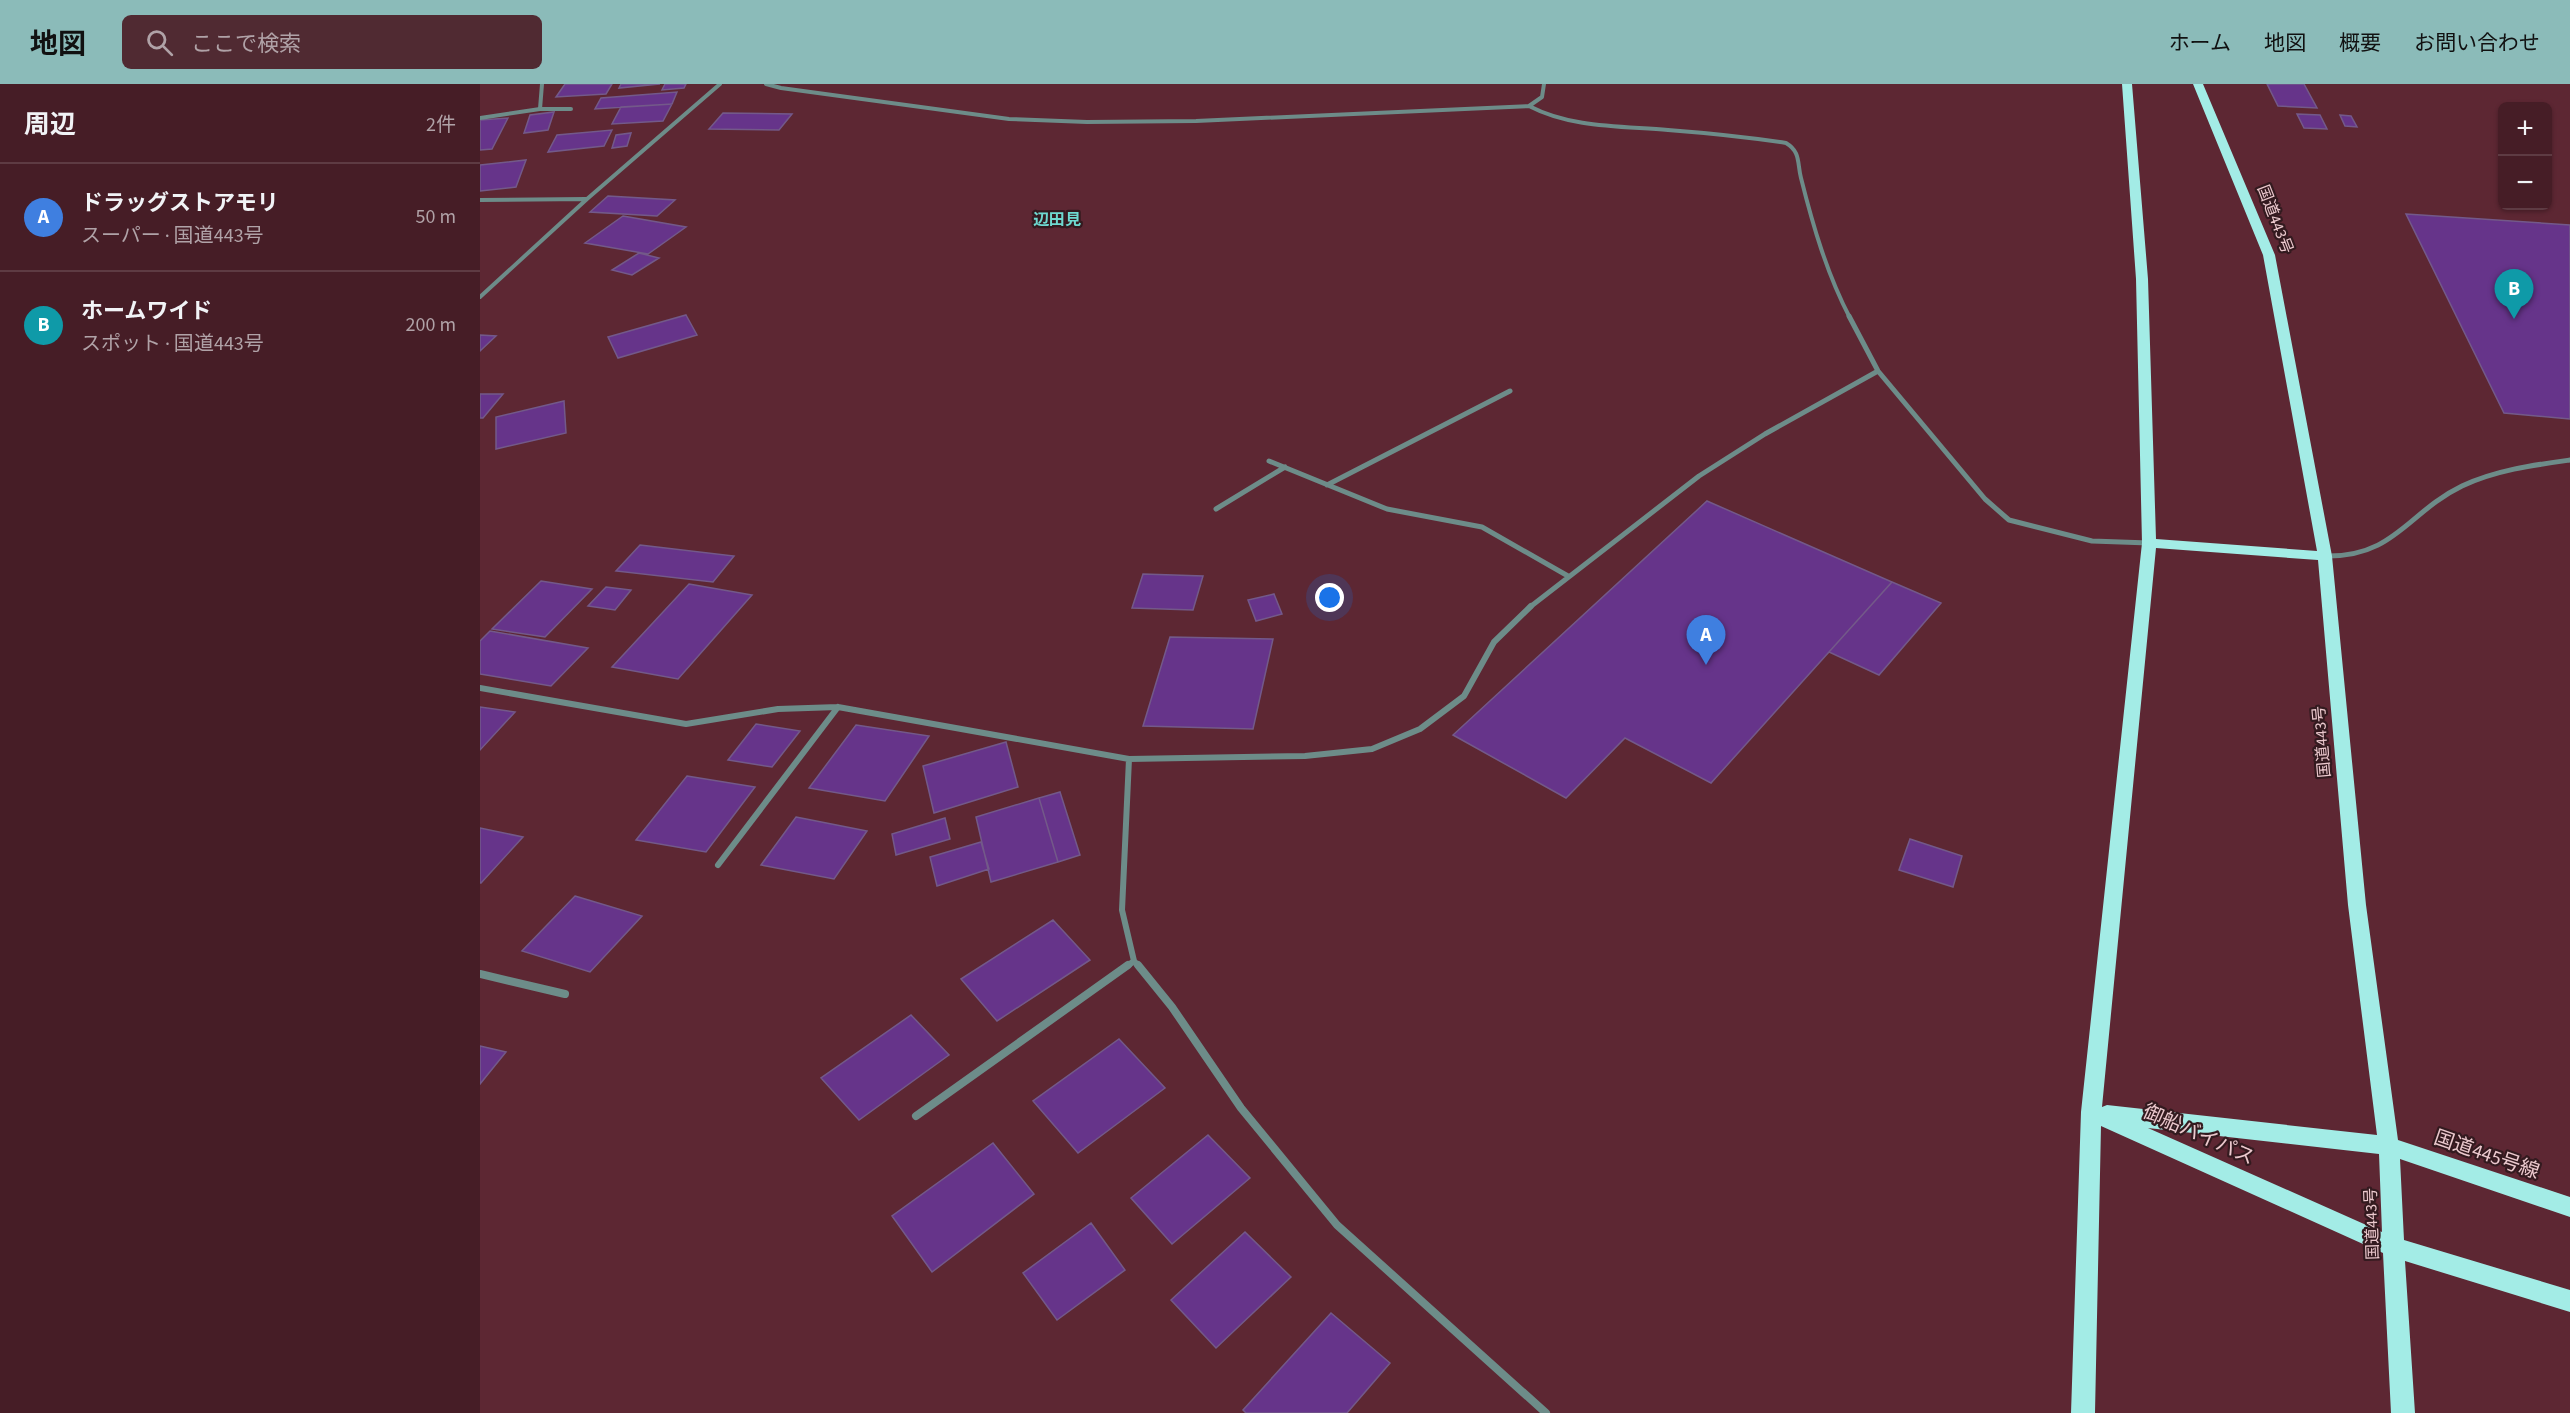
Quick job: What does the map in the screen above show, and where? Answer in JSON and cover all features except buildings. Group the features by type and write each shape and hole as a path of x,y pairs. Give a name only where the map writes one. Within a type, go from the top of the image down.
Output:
{"highway":[{"path":"2083,1413 2091,1112 2149,543 2142,279 2127,84"},
{"name":"国道443号","path":"2198,84 2269,255 2325,556 2357,905 2389,1146 2403,1413"},
{"path":"2149,543 2325,556"},
{"name":"御船バイパス","path":"2091,1112 2389,1146"},
{"name":"御船バイパス","path":"2091,1112 2393,1247 2570,1301"},
{"name":"国道445号線","path":"2389,1146 2570,1207"}],"street":[{"path":"540,109 542,84"},
{"path":"480,297 587,199 720,84"},
{"path":"766,84 781,88 1009,119 1087,122 1196,121 1529,106 1569,122 1724,134 1786,143 1795,148 1798,153 1799,170 1813,225 1837,290 1878,371 1985,499 2009,520 2092,541 2149,543"},
{"path":"1529,106 1542,97 1544,84"},
{"path":"480,118 540,109 572,109"},
{"path":"480,200 587,199"},
{"path":"480,688 686,724 778,709 838,707 1129,759 1305,756 1372,748 1420,729 1464,696 1494,642 1533,604 1699,476 1765,434 1878,371"},
{"path":"1327,485 1510,391"},
{"path":"2325,556 2358,555 2389,540 2428,508 2461,487 2508,469 2570,460"},
{"path":"1269,461 1386,509 1482,527 1568,576"},
{"path":"1216,509 1285,467"},
{"path":"718,865 838,707"},
{"path":"1129,759 1122,910 1134,961 1172,1007 1241,1108 1337,1225 1546,1413"},
{"path":"916,1116 1134,961"},
{"path":"480,974 565,994"}],"place":[{"name":"ホームワイド","path":"2514,319"},
{"name":"ドラッグストアモリ","path":"1706,665"}],"district":[{"name":"辺田見","path":"1057,219"}]}
